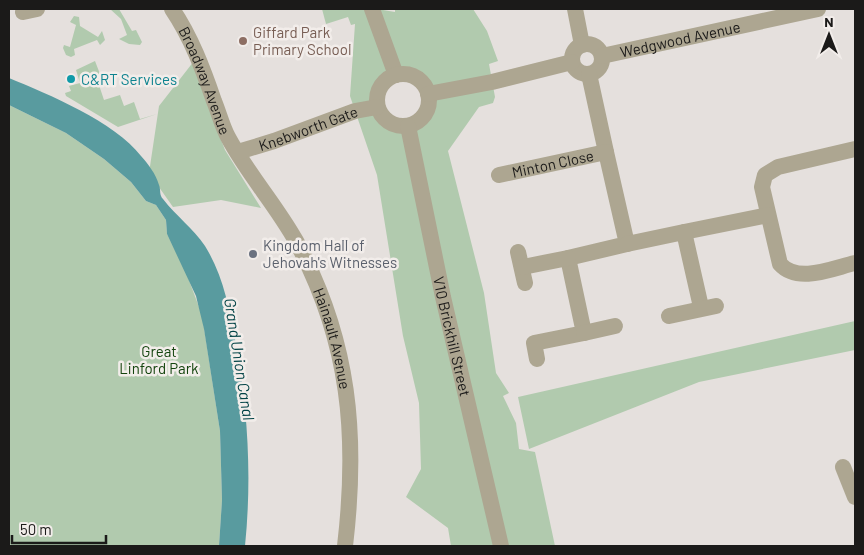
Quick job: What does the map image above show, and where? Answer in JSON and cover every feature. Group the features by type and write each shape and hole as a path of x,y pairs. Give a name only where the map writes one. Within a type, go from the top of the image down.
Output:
{"street":[{"name":"Broadway Avenue","path":"172,9 184,26 227,136 238,152"},
{"path":"372,9 396,75"},
{"path":"575,9 582,45"},
{"name":"Wedgwood Avenue","path":"602,56 752,16 818,9"},
{"path":"582,45 592,45 602,56 601,66 590,74 578,72 572,62 575,50 582,45"},
{"path":"428,94 492,82 572,62"},
{"path":"403,74 416,78 426,87 428,94 427,112 421,119 408,126 399,126 388,122 377,107 376,99 380,86 396,75 403,74"},
{"name":"Minton Close","path":"590,74 626,244"},
{"name":"Knebworth Gate","path":"238,152 274,141 355,111 377,107"},
{"name":"V10 Brickhill Street","path":"408,126 443,297 501,546"},
{"path":"855,149 778,167 765,175 762,187 780,264 788,272 804,275 855,263"},
{"name":"Hainault Avenue","path":"238,152 295,240 330,318 344,376 352,435 351,491 346,546"},
{"name":"Minton Close","path":"499,175 606,152"},
{"path":"526,283 520,259 568,258 768,215"},
{"path":"669,316 708,306 684,232"},
{"path":"568,258 584,333"},
{"path":"537,359 534,344 614,326"},
{"path":"843,467 855,497"}],"green space":[{"path":"110,9 119,9 132,31 136,30 142,42 140,45 129,44 119,39 127,35 121,19"},
{"path":"322,9 377,9 395,12 395,9 473,9 487,31 498,61 489,64 495,97 493,103 479,107 448,151 484,293 496,373 509,393 503,396 516,423 519,449 535,452 555,546 451,546 448,528 406,497 421,469 419,403 403,336 377,175 350,96 355,24 351,25 348,17 326,24","holes":["403,74 420,80 428,90 428,102 423,113 414,123 403,127 391,125 380,113 377,105 377,93 380,88 390,79"]},
{"path":"74,16 79,17 80,26 98,37 102,31 105,40 100,45 97,40 74,49 75,55 71,57 66,55 63,48 64,45 70,47 76,25 70,22"},
{"path":"95,61 100,74 98,82 104,100 120,95 124,106 134,102 140,119 157,114 118,127 66,96 65,93 71,91 69,86 80,83 76,70"},
{"path":"194,61 201,87 225,150 261,208 221,200 173,207 149,173 159,106"},
{"name":"Great Linford Park","path":"9,105 66,133 104,159 131,182 146,201 156,205 166,220 167,234 184,267 202,315 220,431 222,500 219,546 9,546"},
{"path":"855,321 855,350 699,382 529,449 518,397"}],"water":[{"path":"9,78 80,110 115,132 129,144 144,159 154,173 162,197 205,246 211,257 228,303 243,391 248,442 245,546 219,546 222,500 220,431 204,329 196,296 167,234 166,220 156,205 146,201 131,182 104,159 66,133 9,105"}],"place":[{"name":"Giffard Park Primary School","path":"243,41"},
{"name":"C&RT Services","path":"71,79"},
{"name":"Kingdom Hall of Jehovah's Witnesses","path":"253,254"}],"water label":[{"name":"Grand Union Canal","path":"240,359"}]}
